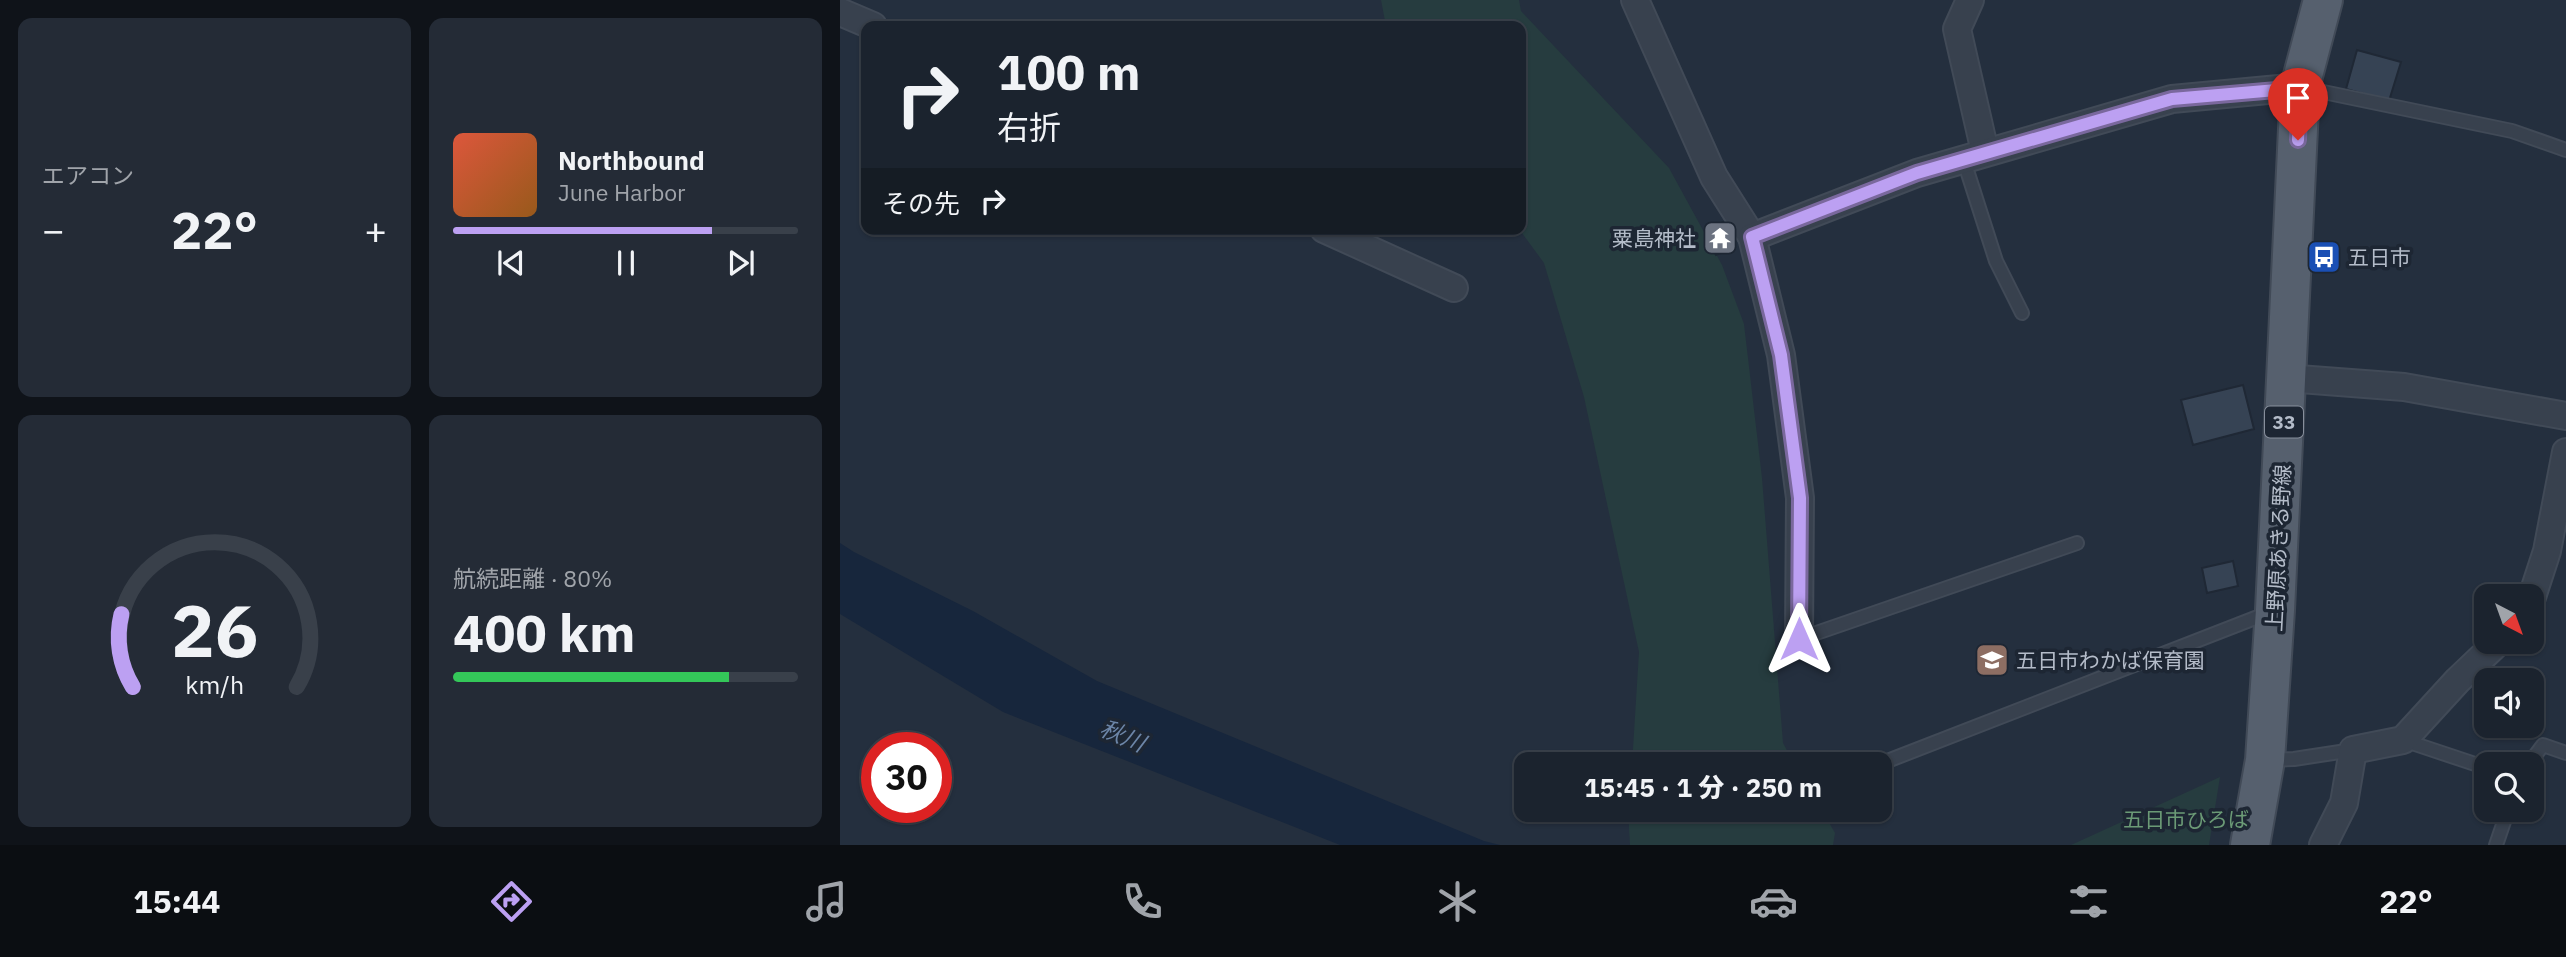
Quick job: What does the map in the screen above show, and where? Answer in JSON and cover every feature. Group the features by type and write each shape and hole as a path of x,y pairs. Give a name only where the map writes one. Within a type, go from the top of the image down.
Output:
{"main road":[{"name":"上野原あきる野線","path":"2250,845 2264,760 2275,610 2300,88 2323,0"}],"street":[{"path":"1635,0 1714,177 1752,237 1781,355 1800,498 1799,639"},
{"path":"1969,0 1958,29 1974,157"},
{"path":"840,12 861,21"},
{"path":"1752,237 1917,173 2172,99 2300,88"},
{"path":"1337,235 1454,288"},
{"path":"2286,378 2404,387 2566,416"},
{"path":"2536,584 2547,551 2566,452"},
{"path":"2323,845 2344,803 2353,750 2403,740 2485,654"}],"lane":[{"path":"2300,88 2512,131 2566,150"},
{"path":"1974,157 1996,261 2022,313"},
{"path":"1799,639 2077,543"},
{"path":"1892,759 2275,610"},
{"path":"2403,740 2474,764"},
{"path":"2537,752 2543,744 2566,753"},
{"path":"2264,760 2294,759 2353,750"},
{"path":"2496,845 2504,822"}],"green space":[{"path":"1381,0 1519,0 1521,11 1669,168 1722,265 1744,324 1762,478 1783,743 1788,752 1633,752 1639,652 1584,397 1544,263 1523,235 1526,235 1526,21 1385,21"},
{"name":"五日市ひろば","path":"2220,777 2209,845 2071,845"},
{"path":"1629,822 1829,822 1835,833 1833,845 1630,845"}],"water":[{"name":"秋川","path":"840,543 973,611 1097,681 1484,841 1500,845 1340,845 1003,712 840,614"}],"building":[{"path":"2357,50 2401,62 2389,101 2346,89"},
{"name":"粟島神社","path":"1723,222 1735,247 1716,255 1705,230"},
{"path":"2243,385 2254,429 2193,445 2181,400"},
{"path":"2233,561 2238,586 2207,593 2202,568"}],"place":[{"name":"粟島神社","path":"1720,238"},
{"name":"五日市","path":"2324,257"},
{"name":"五日市わかば保育園","path":"1992,660"}],"route":[{"path":"1799,639 1800,498 1781,355 1752,237 1917,173 2172,99 2261,89 2300,88 2298,140"}]}
